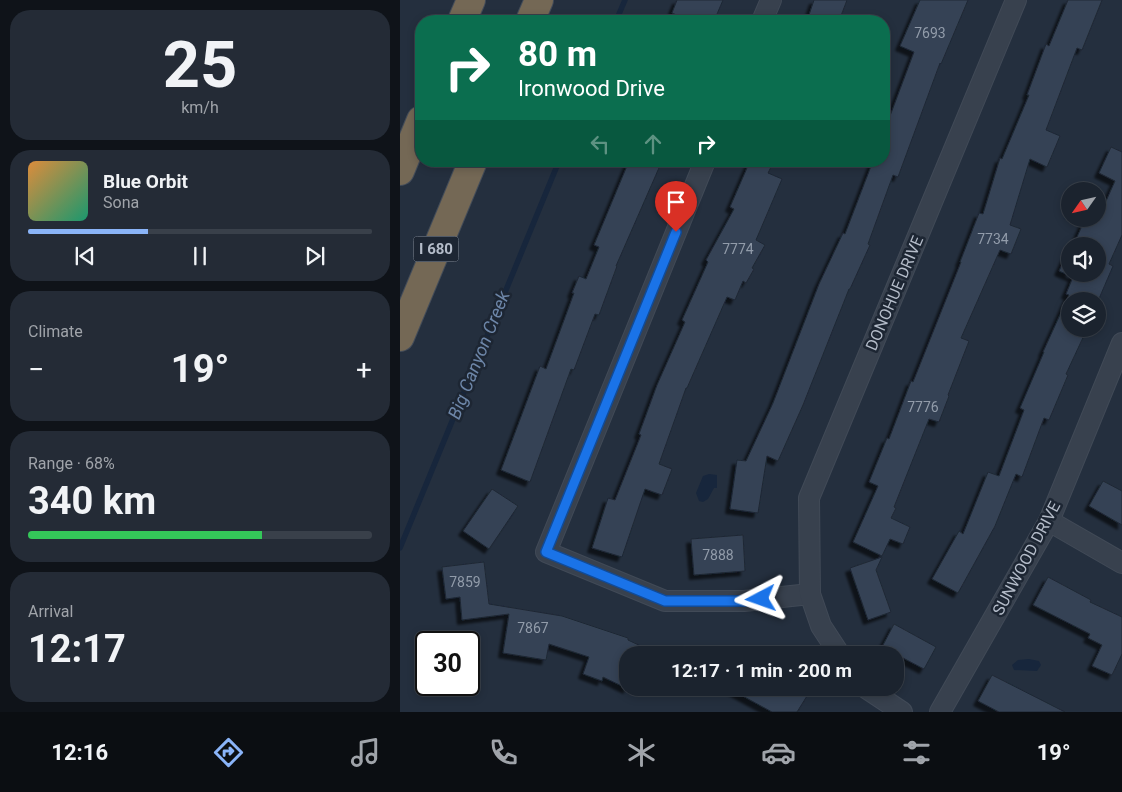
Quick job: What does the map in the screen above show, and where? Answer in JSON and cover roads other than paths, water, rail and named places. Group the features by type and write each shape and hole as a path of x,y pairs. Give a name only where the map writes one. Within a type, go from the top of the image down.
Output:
{"highway":[{"path":"465,15 471,0"},
{"path":"533,15 539,0"},
{"path":"400,171 415,135"},
{"name":"I 680","path":"400,337 471,167"}],"street":[{"path":"765,15 771,0"},
{"name":"DONOHUE DRIVE","path":"834,646 821,626 810,594 809,498 1016,0"},
{"path":"703,167 546,552 665,601 744,601 810,594"},
{"name":"SUNWOOD DRIVE","path":"940,712 1049,522 1122,343"},
{"path":"1049,522 1122,563"},
{"path":"878,696 902,712"}],"water":[{"path":"709,474 717,475 717,488 714,488 708,499 703,502 699,501 696,493 703,476"},
{"path":"1029,659 1039,661 1041,665 1037,671 1014,670 1012,665 1018,660"}],"waterway":[{"name":"Big Canyon Creek","path":"619,15 625,0"},
{"name":"Big Canyon Creek","path":"400,548 557,167"}]}
